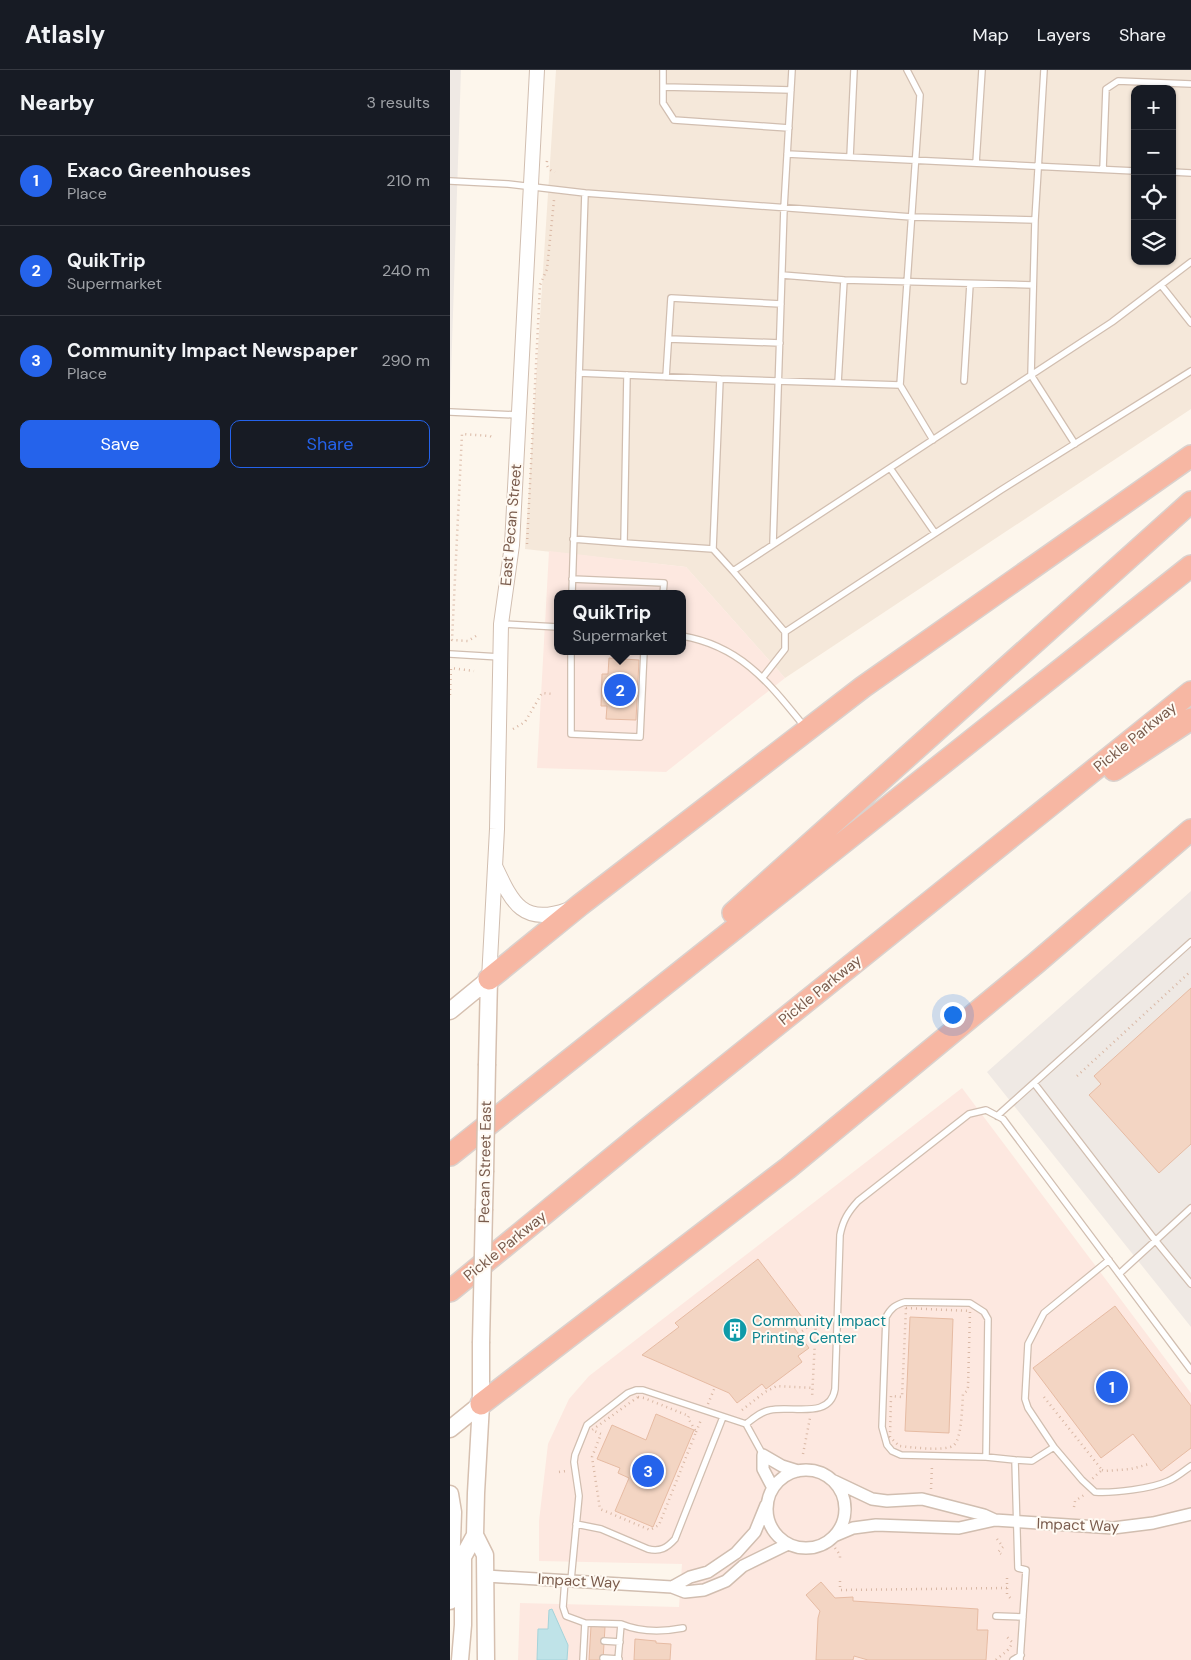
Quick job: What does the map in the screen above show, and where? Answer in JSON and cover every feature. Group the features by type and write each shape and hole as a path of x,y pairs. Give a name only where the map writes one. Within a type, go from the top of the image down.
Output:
{"highway":[{"path":"489,979 580,905 863,686 1191,456"},
{"path":"571,1058 1191,502"},
{"path":"450,1155 1191,566"},
{"name":"Pickle Parkway","path":"450,1291 645,1131 1191,692"},
{"path":"999,846 1191,719"},
{"path":"481,1404 788,1168 1028,970 1191,830"}],"main road":[{"name":"Pecan Street East","path":"481,1404 489,979"},
{"path":"450,1011 489,979"},
{"path":"450,1429 481,1404"},
{"path":"460,1660 463,1625 463,1557 475,1535 481,1404"},
{"path":"450,1494 453,1512 450,1601"},
{"path":"475,1535 486,1555 486,1660"},
{"path":"463,1625 470,1636 469,1660"}],"street":[{"name":"East Pecan Street","path":"489,979 501,624 512,546 537,70"},
{"path":"494,865 509,896 520,908 533,914 551,916 580,905"},
{"path":"773,1488 763,1469 763,1456 782,1466 798,1471"},
{"path":"672,1587 690,1577 708,1572 736,1553 755,1532 768,1500 773,1488 783,1478 798,1471 811,1470 820,1472 832,1480 843,1496 845,1511 843,1523 834,1542 805,1548 788,1544 773,1531 767,1514 768,1500"},
{"name":"Impact Way","path":"832,1480 872,1499 887,1501 922,1499 984,1515 994,1520"},
{"name":"Impact Way","path":"834,1542 853,1528 876,1525 959,1528 994,1520 1113,1528 1153,1523 1191,1514"},
{"name":"Impact Way","path":"486,1576 672,1587 685,1592 704,1590 726,1581 743,1566 788,1544"}],"lane":[{"path":"663,70 663,102 674,120 789,128"},
{"path":"773,544 784,208 792,70"},
{"path":"850,157 854,70"},
{"path":"907,70 920,95 900,385 932,440"},
{"path":"976,163 982,70"},
{"path":"1044,70 1035,220 1031,375 1075,444"},
{"path":"1103,169 1106,89 1118,81 1191,84"},
{"path":"663,87 791,90"},
{"path":"787,154 1131,171"},
{"path":"1176,172 1191,173"},
{"path":"450,181 912,217 1035,220"},
{"path":"572,590 585,193"},
{"path":"733,571 1112,322 1191,262"},
{"path":"782,275 844,280 1033,285"},
{"path":"838,383 844,280"},
{"path":"964,381 970,284"},
{"path":"1161,285 1191,324"},
{"path":"666,377 671,298 781,304"},
{"path":"669,338 780,343"},
{"path":"786,632 935,534 1191,371"},
{"path":"579,373 900,385"},
{"path":"624,543 627,375"},
{"path":"713,549 720,379"},
{"path":"450,412 520,416"},
{"path":"890,468 935,534"},
{"path":"573,539 713,549 786,632 786,649 763,677"},
{"path":"572,579 664,583 663,590"},
{"path":"595,588 596,580"},
{"path":"619,589 620,581"},
{"path":"637,582 637,590"},
{"path":"501,624 554,627"},
{"path":"686,637 719,646 763,677 807,730"},
{"path":"450,654 500,657"},
{"path":"571,655 570,734 640,737 644,655"},
{"path":"997,1116 1191,942"},
{"path":"1034,1082 1191,1284"},
{"path":"746,1424 768,1410 811,1409 823,1407 830,1403 834,1397 840,1235 843,1220 858,1201 969,1114 986,1110 1002,1119 1191,1370"},
{"path":"1119,1274 1191,1208"},
{"path":"1109,1260 1044,1313 1028,1344 1025,1399 1028,1408 1054,1447 1082,1480 1095,1492 1110,1493 1161,1484 1171,1480 1191,1466"},
{"path":"986,1458 988,1319 984,1312 970,1303 905,1302 897,1304 891,1308 886,1317 882,1427 887,1445 892,1451 901,1455 1032,1461 1054,1447"},
{"path":"683,1628 669,1631 634,1629 621,1624 585,1623 566,1616 563,1607 579,1496 574,1462 587,1425 628,1393 643,1390 746,1424 763,1456"},
{"path":"576,1524 601,1529 648,1549 656,1550 668,1546 675,1540 723,1416"},
{"path":"1013,1660 1020,1658 1026,1570 1018,1568 1015,1522 1015,1460"},
{"path":"996,1616 1023,1617"},
{"path":"585,1623 587,1640 585,1659"},
{"path":"603,1658 618,1660 621,1624"},
{"path":"604,1641 620,1642"}],"path":[{"path":"547,154 548,167 552,172 555,172"},
{"path":"527,544 540,286 547,269 554,200"},
{"path":"476,636 468,640 452,640 462,434 494,438"},
{"path":"450,695 451,668 474,671"},
{"path":"513,728 525,722 542,693 554,694"},
{"path":"1077,1076 1191,972"},
{"path":"906,1308 970,1311 968,1387 967,1391 963,1394 956,1442 947,1448 899,1446 890,1437 891,1396 902,1397 906,1308"},
{"path":"798,1334 816,1320 812,1398"},
{"path":"742,1410 765,1392 777,1386 813,1388"},
{"path":"708,1405 715,1387"},
{"path":"696,1432 688,1418 689,1416 638,1397 633,1398 592,1430 601,1434 592,1458 600,1509 650,1530 659,1526 701,1420"},
{"path":"1044,1398 1102,1470"},
{"path":"803,1454 810,1418"},
{"path":"1093,1480 1092,1478 1102,1470 1131,1468 1148,1464"},
{"path":"931,1489 932,1466"},
{"path":"559,1472 566,1471"},
{"path":"1074,1507 1075,1501 1084,1494"},
{"path":"997,1539 1003,1546 998,1552 1001,1554"},
{"path":"834,1542 840,1555 840,1561"},
{"path":"1007,1578 1007,1594 1011,1599"},
{"path":"840,1581 840,1590 1007,1588"},
{"path":"996,1660 1009,1649 1012,1642 1007,1637 1009,1636"}],"shaded area":[{"path":"450,70 461,70 450,405"},
{"path":"556,70 1191,70 1191,409 785,678 686,567 525,549"},
{"path":"549,551 686,567 785,678 666,772 537,768"},
{"path":"1191,891 1191,1327 987,1072"},
{"path":"962,1088 1191,1393 1191,1660 518,1660 520,1603 679,1607 682,1564 539,1561 539,1521 548,1444 569,1399 589,1376"}],"water":[{"path":"552,1609 568,1645 567,1660 537,1660 538,1629 548,1629 549,1610"}],"building":[{"path":"609,658 639,660 636,720 606,719 607,706 601,706 602,674 608,674"},
{"path":"1191,988 1191,1144 1159,1173 1089,1095 1101,1084 1094,1076"},
{"name":"Community Impact Printing Center","path":"758,1259 802,1317 792,1325 809,1348 798,1356 802,1362 766,1389 762,1384 737,1403 729,1393 642,1355 679,1327 675,1323"},
{"path":"1115,1306 1191,1406 1191,1448 1161,1471 1133,1434 1101,1458 1033,1368"},
{"path":"910,1317 953,1319 949,1433 905,1431"},
{"path":"656,1414 694,1430 653,1527 615,1511 629,1478 618,1473 620,1468 597,1459 612,1425 646,1440"},
{"path":"821,1582 835,1598 853,1597 853,1601 978,1609 977,1630 988,1630 986,1660 868,1660 854,1656 853,1660 816,1660 820,1611 806,1595"},
{"path":"591,1626 605,1627 603,1660 589,1660"},
{"path":"635,1639 671,1644 670,1660 634,1660"}],"place":[{"name":"QuikTrip","path":"620,690"},
{"name":"Community Impact Printing Center","path":"735,1330"},
{"name":"Exaco Greenhouses","path":"1112,1387"},
{"name":"Community Impact Newspaper","path":"648,1471"}]}
